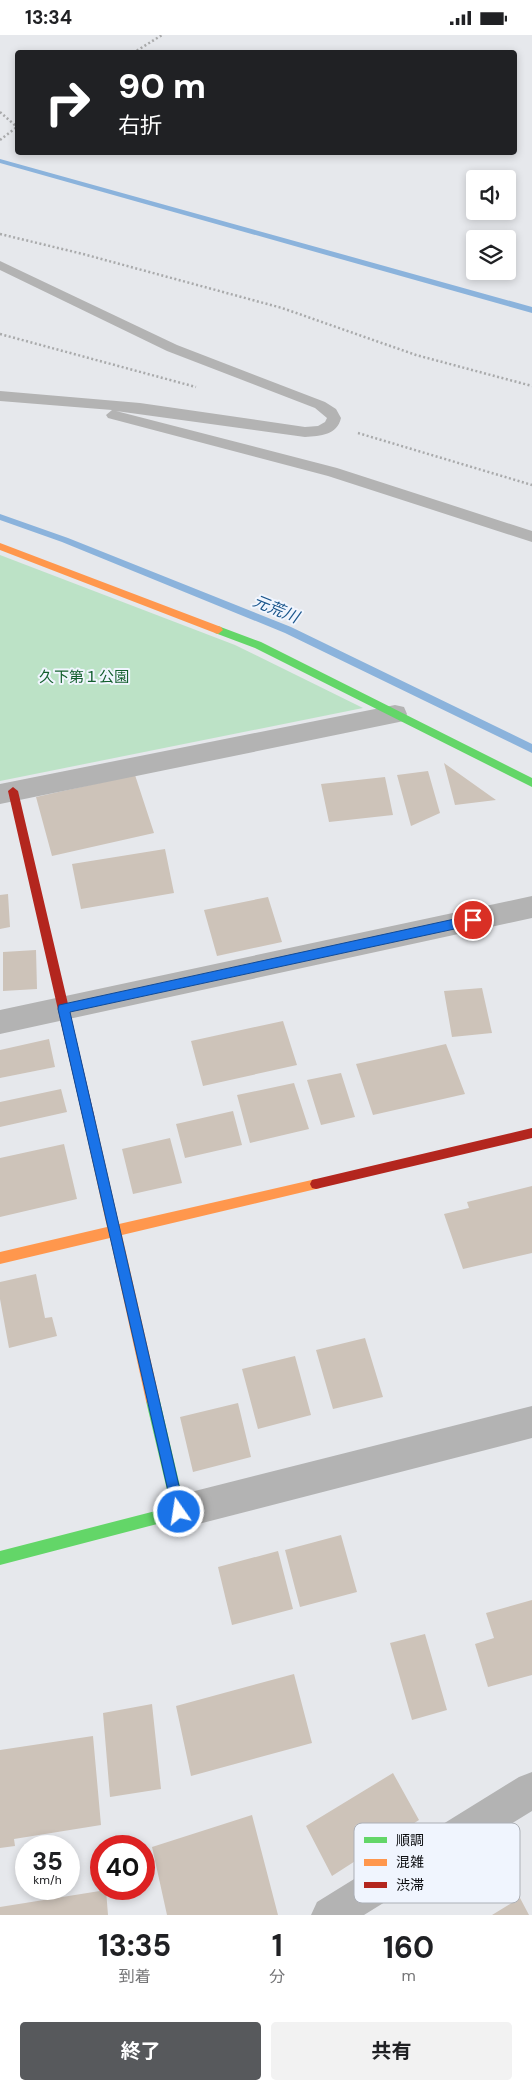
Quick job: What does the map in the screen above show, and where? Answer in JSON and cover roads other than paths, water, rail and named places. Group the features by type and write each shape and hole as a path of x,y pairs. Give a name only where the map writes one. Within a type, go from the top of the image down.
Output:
{"street":[{"path":"0,547 258,645 532,783"},
{"path":"179,1512 63,1009 7,793 395,714"},
{"path":"0,1023 532,907"},
{"path":"0,1258 532,1133"},
{"path":"0,1558 532,1422"},
{"path":"479,1823 532,1790"},
{"path":"330,1915 354,1900"}],"lane":[{"path":"0,265 172,348 320,405 331,412 334,418 332,425 321,431 305,432 140,408 0,396"},
{"path":"0,385 332,472 532,537"}],"waterway":[{"path":"0,161 532,310"},
{"name":"元荒川","path":"0,517 65,540 288,630 532,749"}],"park label":[{"name":"久下第１公園","path":"84,677"}]}
